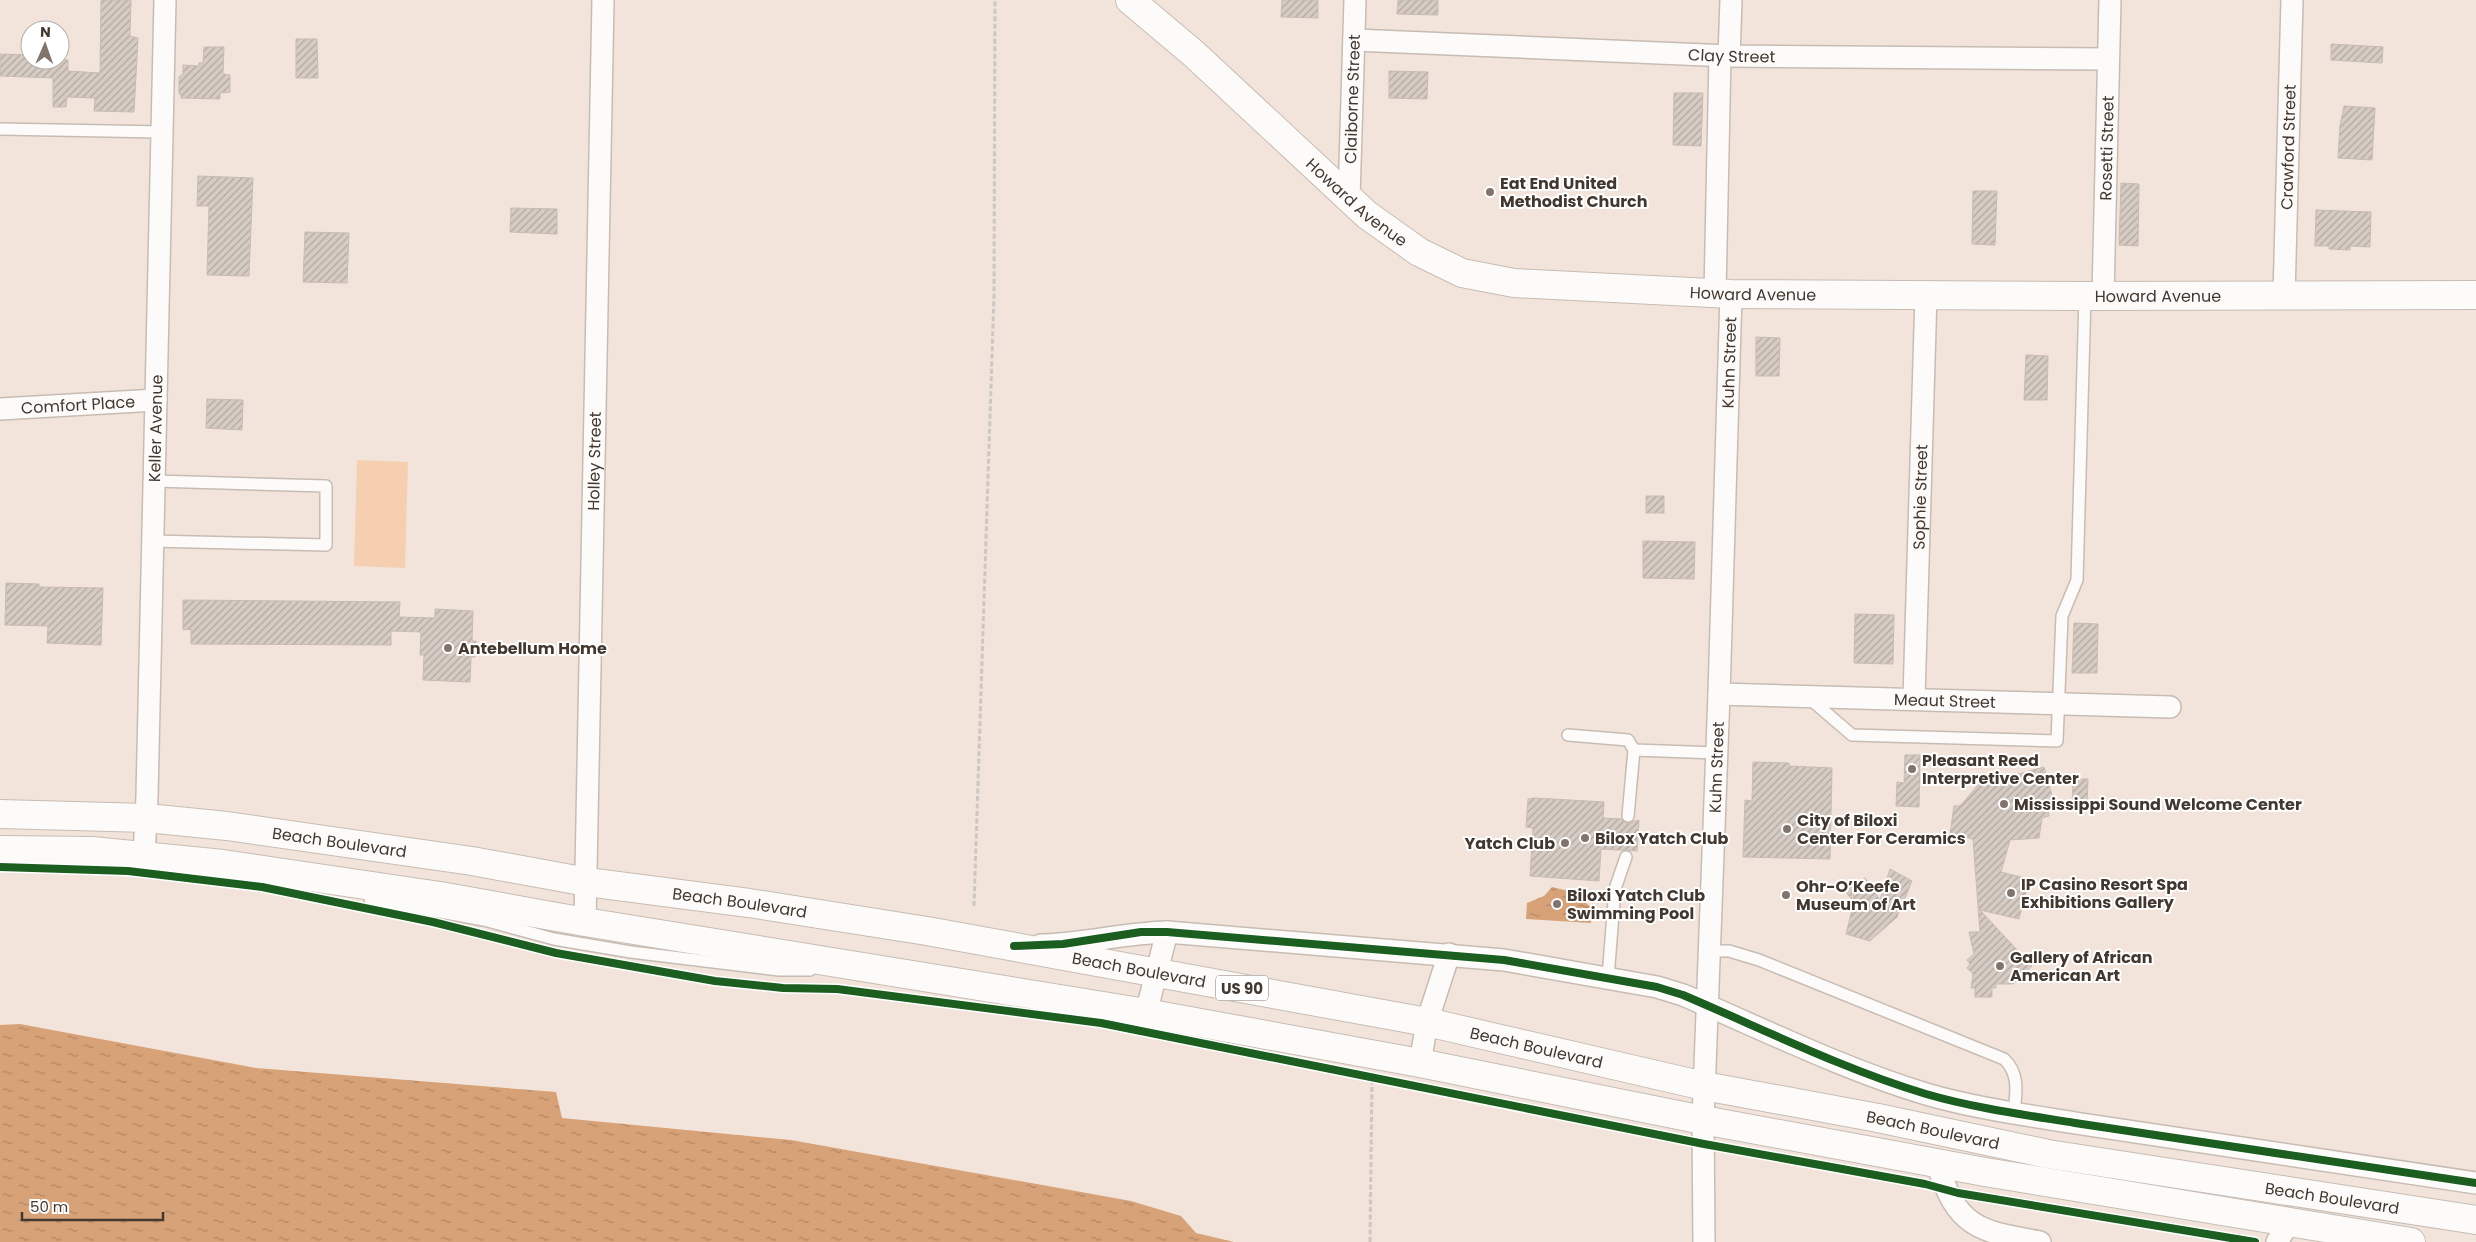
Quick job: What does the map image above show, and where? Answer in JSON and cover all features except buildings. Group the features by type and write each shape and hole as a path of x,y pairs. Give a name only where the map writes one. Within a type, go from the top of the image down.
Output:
{"main road":[{"name":"Howard Avenue","path":"1130,0 1194,54 1349,198 1397,239 1462,273 1514,283 1723,293 2094,296 2476,294"},
{"name":"Beach Boulevard","path":"0,814 147,818 227,826 472,861 587,882 749,903 1014,946 1427,1022 1704,1086 1878,1118 2048,1154 2476,1220"},
{"name":"Beach Boulevard","path":"0,850 92,852 223,864 421,893 585,922 1146,1013 1420,1063 1703,1120 1937,1163 2284,1232 2411,1242"}],"street":[{"name":"Keller Avenue","path":"144,856 147,818 165,0"},
{"name":"Holley Street","path":"585,922 603,0"},
{"name":"Claiborne Street","path":"1349,198 1355,0"},
{"name":"Kuhn Street","path":"1704,1242 1703,1120 1719,694 1724,56 1731,0"},
{"name":"Rosetti Street","path":"2094,296 2110,0"},
{"name":"Crawford Street","path":"2284,296 2292,0"},
{"name":"Clay Street","path":"1354,40 1724,56 2108,59"},
{"name":"Sophie Street","path":"1914,698 1926,294"},
{"name":"Comfort Place","path":"0,409 156,400"},
{"name":"Meaut Street","path":"1719,694 1914,698 2170,707"},
{"path":"1014,946 1063,944 1141,932 1167,932 1450,954 1504,960 1657,987 1708,1006 1849,1066 1927,1094 2014,1113 2476,1184"},
{"path":"1146,1013 1167,932"},
{"path":"1420,1063 1427,1022 1450,954"},
{"path":"1937,1163 1945,1189 1958,1212 1973,1225 1995,1234 2040,1242"}],"lane":[{"path":"0,129 162,132"},
{"path":"1807,696 1852,735 2057,741 2062,616 2077,580 2094,296"},
{"path":"153,541 326,544 326,486 154,480"},
{"path":"1568,735 1628,740 1634,750 1628,816"},
{"path":"1634,750 1717,753"},
{"path":"1608,978 1615,889 1626,857"},
{"path":"223,864 331,892 484,920 554,939 631,952 779,970 859,965"},
{"path":"1710,951 1729,951 1759,960 2004,1059 2010,1064 2017,1085 2014,1113"}],"path":[{"path":"974,906 994,295 995,0"},
{"path":"1362,1074 1382,1078"},
{"path":"1370,1242 1372,1076"}],"shaded area":[{"path":"357,460 408,462 405,568 354,566"}],"water":[{"name":"Biloxi Yatch Club Swimming Pool","path":"1552,887 1564,890 1576,889 1580,898 1592,908 1591,923 1526,919 1527,903 1544,896"},
{"path":"20,1024 256,1068 556,1092 562,1118 791,1140 1131,1201 1181,1216 1196,1233 1234,1242 0,1242 0,1025"}],"cycle path":[{"path":"0,867 128,871 262,887 433,922 556,953 715,981 783,988 837,989 1101,1023 1704,1144 1925,1184 1958,1193 2255,1242"},
{"path":"1014,946 1063,944 1141,932 1167,932 1504,960 1657,987 1683,995 1864,1073 1926,1094 1963,1103 2075,1123 2476,1183"}],"place":[{"name":"Eat End United Methodist Church","path":"1490,192"},
{"name":"Antebellum Home","path":"448,648"},
{"name":"Pleasant Reed Interpretive Center","path":"1912,769"},
{"name":"Mississippi Sound Welcome Center","path":"2004,804"},
{"name":"City of Biloxi Center For Ceramics","path":"1787,829"},
{"name":"Bilox Yatch Club","path":"1585,838"},
{"name":"Yatch Club","path":"1565,843"},
{"name":"IP Casino Resort Spa Exhibitions Gallery","path":"2011,893"},
{"name":"Ohr-O’Keefe Museum of Art","path":"1786,895"},
{"name":"Biloxi Yatch Club Swimming Pool","path":"1557,904"},
{"name":"Gallery of African American Art","path":"2000,966"}]}
